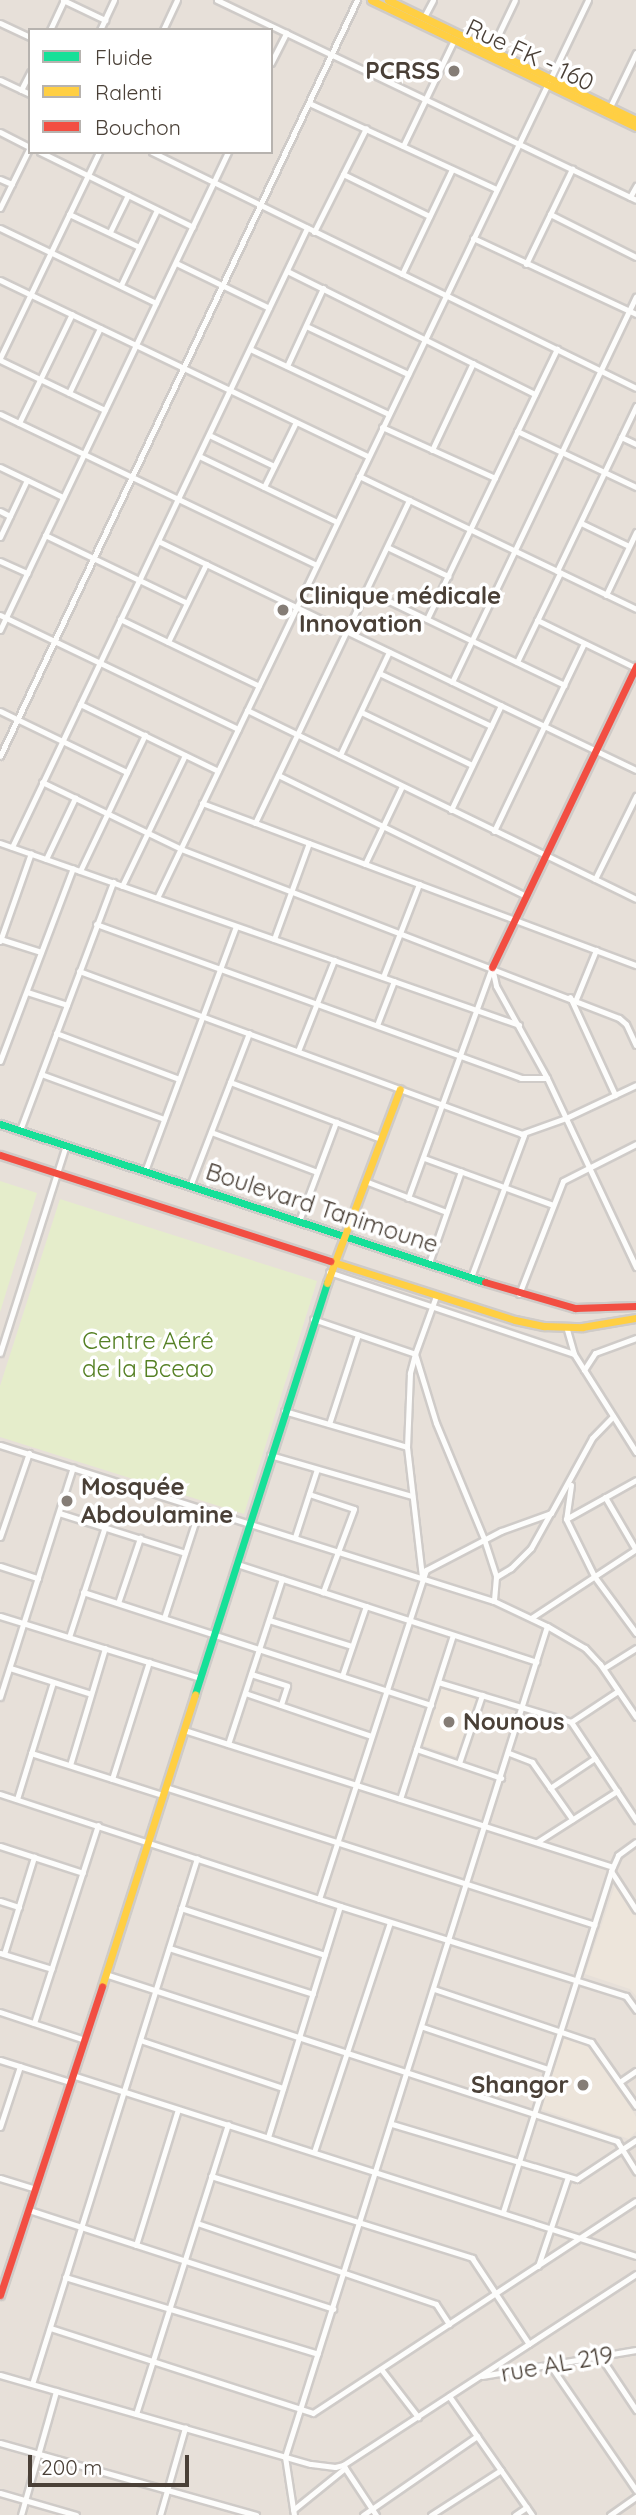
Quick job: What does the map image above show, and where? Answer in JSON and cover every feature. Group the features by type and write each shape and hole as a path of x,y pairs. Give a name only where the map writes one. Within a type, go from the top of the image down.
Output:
{"main road":[{"name":"Rue FK - 160","path":"370,0 636,120"},
{"name":"Rue FK - 160","path":"388,0 491,50 636,127"},
{"path":"492,967 636,667"},
{"path":"0,2294 149,1842 313,1319 342,1235 400,1089"},
{"name":"Boulevard Tanimoune","path":"0,1124 429,1262 519,1294 575,1308 636,1306"},
{"name":"Boulevard Tanimoune","path":"0,1155 515,1320 566,1326 636,1318"}],"street":[{"path":"51,28 63,0 105,20"},
{"path":"101,28 114,0"},
{"path":"165,28 177,0"},
{"path":"217,0 633,198 636,186"},
{"path":"233,7 236,0"},
{"path":"0,755 357,0"},
{"path":"424,18 433,0"},
{"path":"491,50 515,0"},
{"path":"157,898 588,0"},
{"path":"0,23 28,36"},
{"path":"273,59 286,33"},
{"path":"403,146 454,40"},
{"path":"610,107 636,53"},
{"path":"21,90 28,76"},
{"path":"1,82 28,93"},
{"path":"309,103 496,189"},
{"path":"314,232 366,128"},
{"path":"0,132 28,146"},
{"path":"0,208 28,151"},
{"path":"44,154 193,227"},
{"path":"98,154 0,359 105,410"},
{"path":"156,154 636,388"},
{"path":"0,630 3,616 27,573 228,154"},
{"path":"402,274 452,169"},
{"path":"526,264 572,169"},
{"path":"343,174 429,216"},
{"path":"0,179 12,184"},
{"path":"110,232 128,195"},
{"path":"121,285 157,210"},
{"path":"69,214 139,247"},
{"path":"550,214 636,257"},
{"path":"0,228 156,303"},
{"path":"12,847 307,228"},
{"path":"473,239 636,314"},
{"path":"176,263 269,308"},
{"path":"287,271 535,394"},
{"path":"0,280 368,456"},
{"path":"287,366 323,288"},
{"path":"452,682 636,297"},
{"path":"19,423 72,314"},
{"path":"306,326 408,374"},
{"path":"69,393 100,328"},
{"path":"0,334 9,338"},
{"path":"250,349 389,414"},
{"path":"427,619 557,349"},
{"path":"432,450 473,363"},
{"path":"517,662 636,406"},
{"path":"0,414 316,565"},
{"path":"264,487 296,422"},
{"path":"383,427 495,478"},
{"path":"517,431 636,487"},
{"path":"209,435 274,466"},
{"path":"621,437 636,443"},
{"path":"199,456 337,522"},
{"path":"0,467 63,497"},
{"path":"359,476 636,609"},
{"path":"0,537 27,480"},
{"path":"255,823 409,500"},
{"path":"0,511 10,516"},
{"path":"581,523 629,546"},
{"path":"606,595 636,532"},
{"path":"45,535 187,603"},
{"path":"158,541 636,770"},
{"path":"387,547 448,576"},
{"path":"0,561 27,573"},
{"path":"168,642 206,564"},
{"path":"366,590 564,685"},
{"path":"3,616 238,729"},
{"path":"120,619 259,685"},
{"path":"537,621 636,667"},
{"path":"494,831 584,643"},
{"path":"340,755 389,652"},
{"path":"379,673 491,726"},
{"path":"80,704 218,771"},
{"path":"451,810 500,705"},
{"path":"247,710 636,899"},
{"path":"0,711 127,772"},
{"path":"361,712 472,765"},
{"path":"80,871 145,736"},
{"path":"122,886 185,755"},
{"path":"278,775 526,896"},
{"path":"42,782 180,849 573,998 623,1020 636,1045"},
{"path":"365,864 402,786"},
{"path":"595,879 636,796"},
{"path":"46,859 75,798"},
{"path":"202,803 636,965"},
{"path":"0,842 519,1025"},
{"path":"274,939 309,843"},
{"path":"31,853 0,940 41,952"},
{"path":"0,1062 73,868"},
{"path":"20,1130 113,882"},
{"path":"383,978 419,884"},
{"path":"96,924 523,1079 547,1078"},
{"path":"145,1171 236,926"},
{"path":"596,950 573,998 615,1095"},
{"path":"298,1051 334,960"},
{"path":"408,1198 492,967"},
{"path":"492,967 496,986 547,1078 636,1267"},
{"path":"79,971 524,1135 636,1085"},
{"path":"377,1025 394,981"},
{"path":"27,992 66,1004"},
{"path":"56,1033 179,1079"},
{"path":"190,1186 249,1033"},
{"path":"0,1035 9,1038"},
{"path":"41,1074 164,1119"},
{"path":"230,1083 381,1139"},
{"path":"299,1221 336,1122"},
{"path":"211,1132 317,1172"},
{"path":"471,1277 524,1135"},
{"path":"519,1294 563,1181 636,1144"},
{"path":"0,1353 66,1145"},
{"path":"424,1158 553,1205"},
{"path":"429,1262 461,1171"},
{"path":"365,1181 446,1212"},
{"path":"329,1272 574,1354"},
{"path":"422,1577 407,1447 410,1373 436,1296"},
{"path":"313,1319 415,1354"},
{"path":"566,1326 574,1354 636,1452"},
{"path":"330,1424 358,1335"},
{"path":"584,1370 595,1353 636,1338"},
{"path":"415,1354 436,1423 484,1539 496,1577 494,1601"},
{"path":"284,1411 407,1447"},
{"path":"496,1577 511,1568 531,1548 594,1434 613,1416"},
{"path":"0,1444 494,1601 547,1626 585,1648 604,1668 618,1691 634,1709 636,1717"},
{"path":"0,1537 29,1454"},
{"path":"270,1455 412,1496"},
{"path":"0,1698 73,1467"},
{"path":"295,1537 317,1469"},
{"path":"575,1472 568,1497 566,1519 594,1577 636,1633"},
{"path":"566,1519 636,1480"},
{"path":"309,1494 354,1509 323,1592"},
{"path":"531,1618 636,1550 606,1497"},
{"path":"164,1618 200,1507"},
{"path":"59,1513 185,1553"},
{"path":"319,1899 422,1577 432,1564 484,1539 551,1513"},
{"path":"69,1637 105,1526"},
{"path":"118,1603 140,1538"},
{"path":"237,1564 536,1662"},
{"path":"0,1566 37,1578"},
{"path":"228,1744 282,1579"},
{"path":"83,1592 431,1705"},
{"path":"342,1676 366,1606"},
{"path":"0,1616 200,1678"},
{"path":"269,1620 352,1646"},
{"path":"294,2512 285,2456 435,1989 547,1626"},
{"path":"400,1799 453,1635"},
{"path":"70,1765 104,1648"},
{"path":"604,1668 636,1648"},
{"path":"112,1779 149,1662"},
{"path":"10,1668 91,1694"},
{"path":"251,1674 287,1686 281,1705"},
{"path":"17,1799 52,1682"},
{"path":"438,1682 571,1721 636,1820"},
{"path":"571,1721 618,1691"},
{"path":"245,1693 371,1736"},
{"path":"459,1763 482,1695"},
{"path":"184,1730 612,1869 636,1910"},
{"path":"416,1749 501,1778"},
{"path":"31,1753 337,1843 594,1925"},
{"path":"509,1753 532,1762 572,1819"},
{"path":"550,1788 595,1758"},
{"path":"537,1843 617,1791"},
{"path":"0,1794 390,1922 577,1979 626,1996 636,2010"},
{"path":"34,2023 98,1825"},
{"path":"503,2212 612,1869 618,1856 636,1842"},
{"path":"0,1846 83,1873"},
{"path":"34,1857 2,1953 52,1969"},
{"path":"32,2384 197,1858"},
{"path":"0,1901 19,1907"},
{"path":"268,2137 341,1906"},
{"path":"181,1908 325,1955"},
{"path":"314,2152 390,1922"},
{"path":"169,1948 313,1994"},
{"path":"105,1974 617,2141 636,2171"},
{"path":"435,1989 561,2029 595,2044 636,2106"},
{"path":"0,2012 85,2040"},
{"path":"422,2027 548,2069"},
{"path":"140,2040 283,2088"},
{"path":"0,2060 124,2091 636,2256"},
{"path":"0,2126 20,2066"},
{"path":"621,2081 636,2071"},
{"path":"136,2245 178,2109"},
{"path":"136,2414 228,2124"},
{"path":"392,2124 577,2179 636,2140"},
{"path":"211,2176 472,2258 529,2344"},
{"path":"538,2266 569,2177"},
{"path":"0,2178 35,2189"},
{"path":"50,2328 313,2413 636,2201"},
{"path":"29,2210 332,2309"},
{"path":"197,2223 436,2304 449,2324"},
{"path":"294,2512 344,2467 636,2274"},
{"path":"65,2277 318,2354"},
{"name":"rue AL 219","path":"479,2377 636,2350"},
{"path":"600,2356 636,2410"},
{"path":"550,2365 636,2490"},
{"path":"381,2368 418,2417"},
{"path":"0,2375 311,2464 344,2467"},
{"path":"21,2515 56,2391"},
{"path":"449,2396 532,2515"},
{"path":"160,2515 185,2428"},
{"path":"363,2515 374,2512 477,2437"},
{"path":"0,2443 256,2515"},
{"path":"344,2467 374,2512"},
{"path":"431,2515 501,2470"},
{"path":"0,2493 76,2515"},
{"path":"610,2515 636,2497"},
{"path":"515,2515 527,2507"}],"shaded area":[{"path":"0,0 636,0 636,2515 0,2515"},
{"name":"Nounous","path":"441,1687 477,1699 458,1757 422,1745"},
{"path":"615,1885 636,1917 636,1996 630,1989 585,1974"},
{"name":"Shangor","path":"565,2036 591,2043 636,2117 636,2131 629,2139 541,2109"}],"green space":[{"path":"0,1181 37,1193 0,1312"},
{"name":"Centre Aéré de la Bceao","path":"60,1199 317,1281 244,1514 0,1437 0,1386"}],"traffic: fast":[{"path":"0,1124 485,1282"},
{"path":"195,1694 327,1283"}],"traffic: slow":[{"path":"371,0 636,127"},
{"path":"388,0 636,120"},
{"path":"327,1283 400,1089"},
{"path":"330,1261 515,1320 544,1326 582,1327 636,1318"},
{"path":"102,1986 195,1694"}],"traffic: jam":[{"path":"492,967 636,666"},
{"path":"0,1155 330,1261"},
{"path":"485,1282 575,1308 636,1306"},
{"path":"0,2295 102,1986"}],"place":[{"name":"PCRSS","path":"454,71"},
{"name":"Clinique médicale Innovation","path":"283,610"},
{"name":"Mosquée Abdoulamine","path":"67,1501"},
{"name":"Nounous","path":"449,1722"},
{"name":"Shangor","path":"583,2085"}]}
